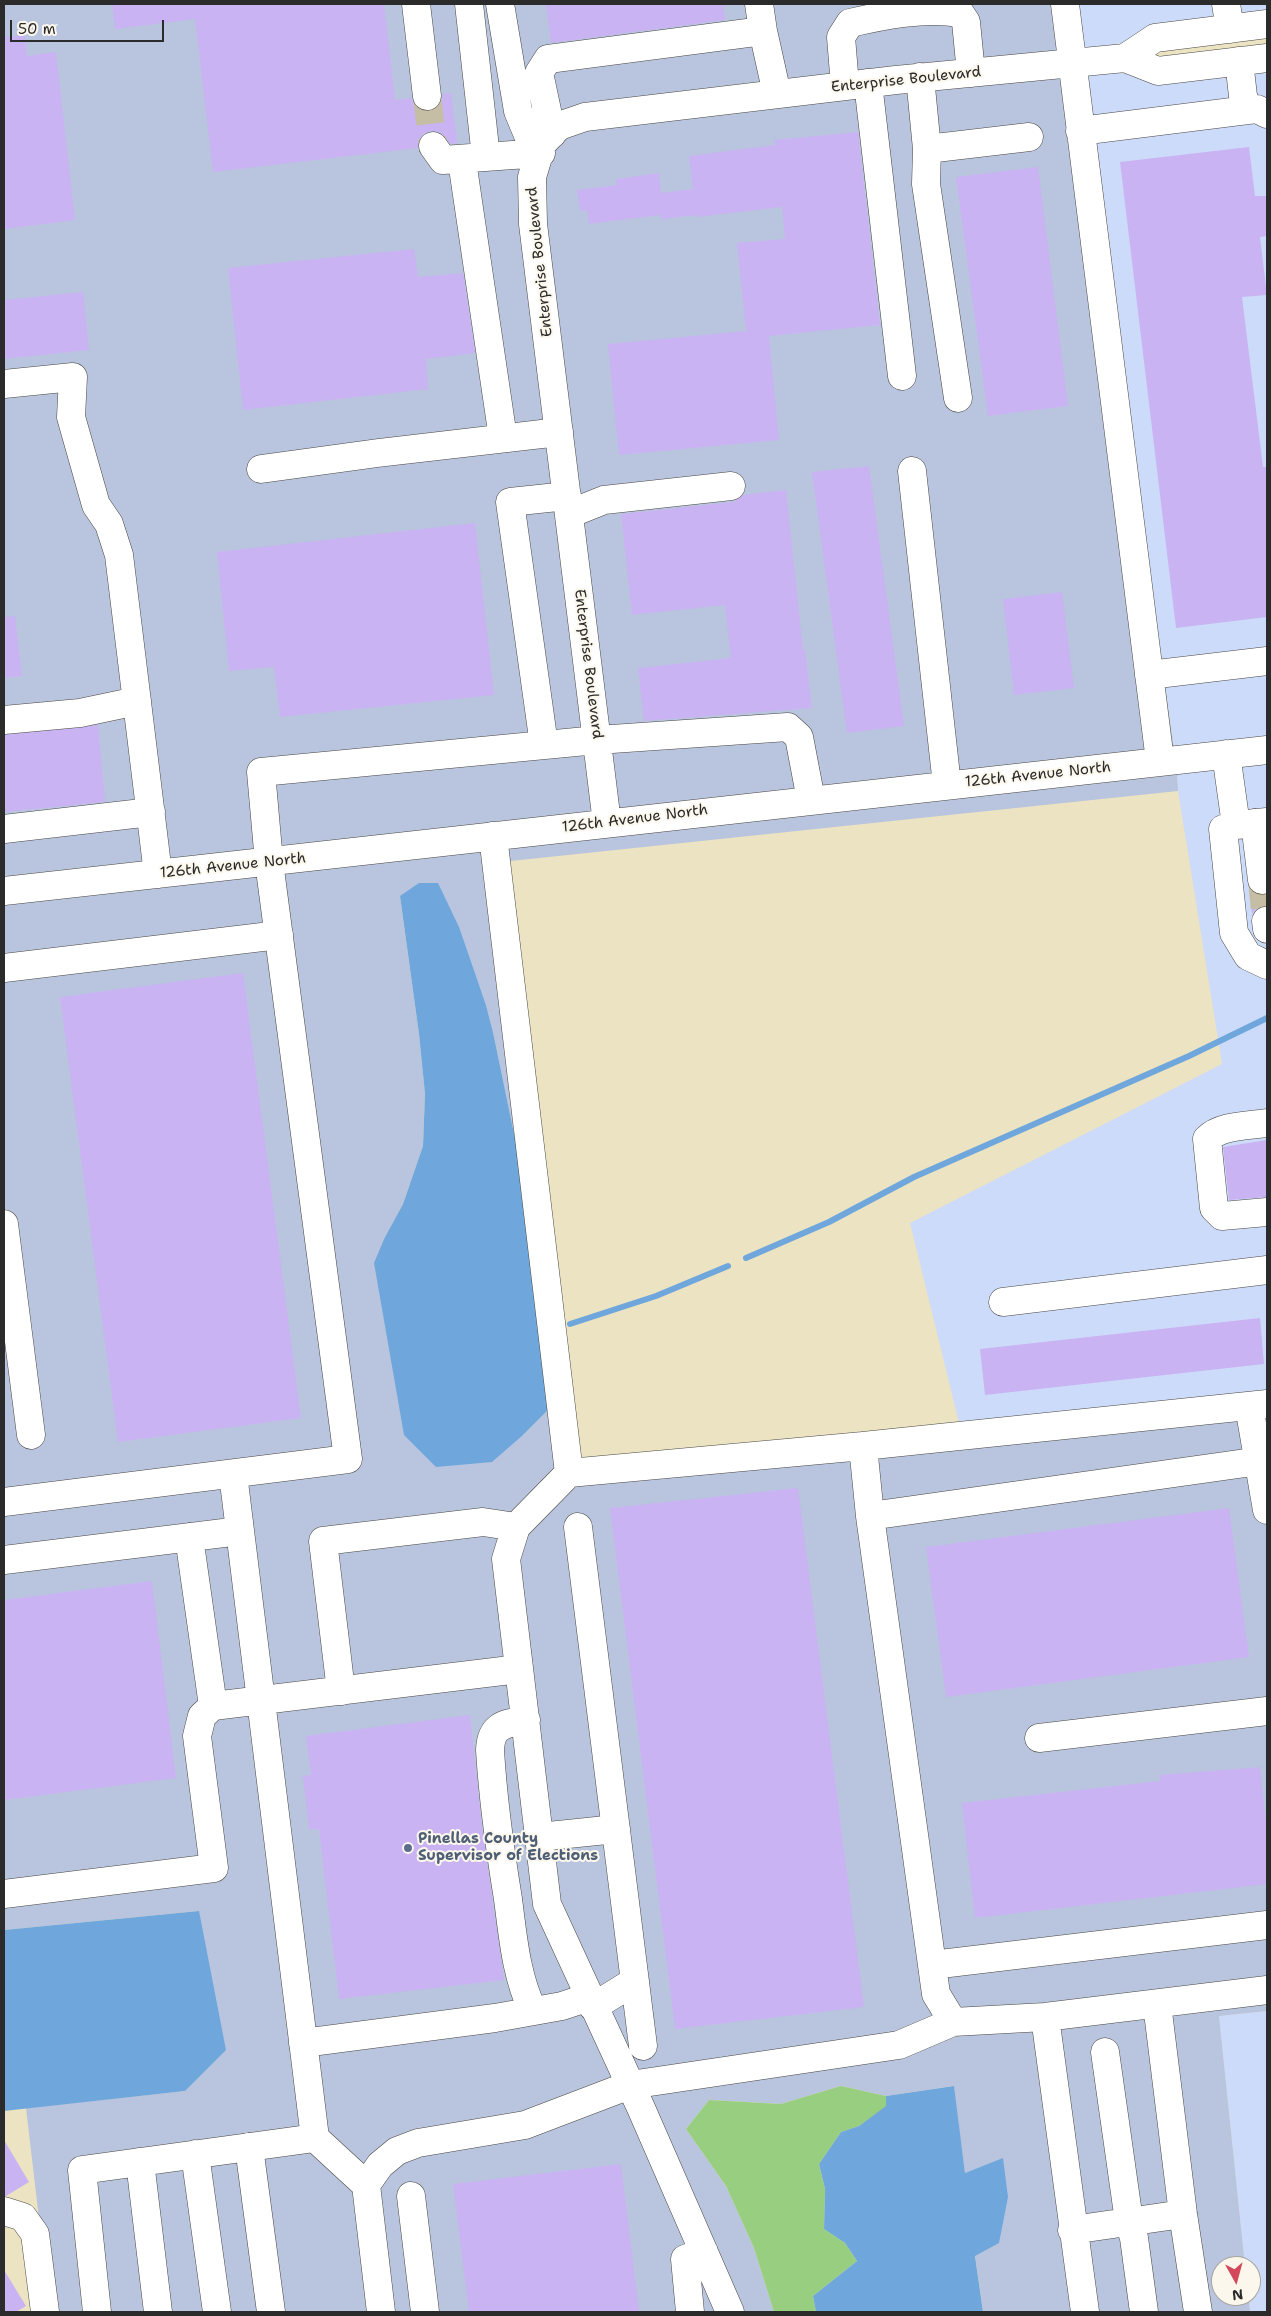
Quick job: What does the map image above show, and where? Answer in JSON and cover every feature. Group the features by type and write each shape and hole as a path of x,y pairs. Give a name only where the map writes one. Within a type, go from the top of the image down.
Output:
{"street":[{"path":"416,4 427,96"},
{"path":"469,4 474,159 503,438"},
{"path":"500,4 518,111 528,135 546,143"},
{"path":"759,4 777,94"},
{"path":"1065,4 1160,761"},
{"path":"902,376 857,85 841,37 850,23 875,17 945,10 960,13 966,22 971,73"},
{"name":"Enterprise Boulevard","path":"1124,58 1155,38 1228,16 1267,24"},
{"path":"546,143 540,74 548,59 763,31"},
{"name":"Enterprise Boulevard","path":"607,823 533,224 532,177 546,143 559,126 585,117 920,78 1124,58 1158,71 1267,58"},
{"path":"1239,61 1243,96 1257,112"},
{"path":"920,78 928,149 926,184 958,398"},
{"path":"1080,130 1257,112"},
{"path":"928,149 1029,137"},
{"path":"434,146 443,160 474,159 546,143"},
{"path":"4,384 73,377 71,417 96,505 109,524 119,554 158,874"},
{"path":"261,470 378,453 559,432"},
{"path":"912,471 947,785"},
{"path":"544,745 510,502 568,505 731,486"},
{"path":"1149,675 1267,661"},
{"path":"4,720 80,713 137,701"},
{"path":"4,1502 348,1459 269,862 261,772 597,740 788,726 799,737 812,800"},
{"name":"126th Avenue North","path":"4,891 1267,750"},
{"path":"1226,754 1253,823 1262,880"},
{"path":"4,829 151,812"},
{"path":"1253,823 1223,829 1234,933 1248,956 1267,964"},
{"path":"493,836 569,1473"},
{"path":"4,885 4,891"},
{"path":"4,968 279,935"},
{"path":"1267,1123 1235,1127 1212,1134 1207,1139 1212,1199 1218,1212 1222,1216 1267,1212"},
{"path":"4,1224 31,1435"},
{"path":"1003,1302 1267,1270"},
{"path":"730,2312 630,2085 547,1904 506,1558 516,1528 569,1473 863,1446 1258,1405 1267,1510"},
{"path":"863,1446 870,1516 936,1994 953,2022"},
{"path":"870,1516 1263,1460"},
{"path":"233,1474 314,2138 366,2185 381,2312"},
{"path":"341,1691 323,1540 483,1522 516,1528"},
{"path":"578,1527 643,2046"},
{"path":"4,1560 240,1531"},
{"path":"189,1537 213,1706"},
{"path":"4,1894 214,1868 198,1736 202,1716 213,1706 519,1669"},
{"path":"1039,1738 1267,1711"},
{"path":"526,1720 497,1728 491,1739 490,1750 500,1850 517,1963 523,1987 533,2011"},
{"path":"539,1837 616,1829"},
{"path":"932,1965 1267,1925"},
{"path":"303,2043 495,2018 591,2002 635,1981"},
{"path":"366,2185 380,2165 397,2151 418,2143 525,2125 630,2085 899,2045 953,2022 1045,2017 1267,1990"},
{"path":"1156,2004 1183,2214 1198,2312"},
{"path":"1045,2017 1072,2230 1085,2312"},
{"path":"1105,2052 1144,2312"},
{"path":"97,2312 82,2170 314,2138"},
{"path":"249,2147 271,2312"},
{"path":"195,2154 217,2312"},
{"path":"140,2162 158,2312"},
{"path":"411,2196 426,2312"},
{"path":"4,2211 23,2217 35,2234 45,2312"},
{"path":"1072,2230 1183,2214"},
{"path":"690,2312 685,2259 704,2252"}],"shaded area":[{"path":"4,4 1068,4 1075,51 535,136 595,812 168,861 129,553 99,529 109,557 146,864 4,880"},
{"path":"1068,4 1267,4 1267,12 1123,45 1118,43 1116,47 1075,51"},
{"path":"1267,70 1267,738 1174,748 1078,75 1119,71 1121,74 1126,71"},
{"path":"1078,75 1174,748 616,810 544,223 543,179 551,151 565,137 587,129 898,92"},
{"path":"1267,762 1267,1392 960,1427 910,1223 1222,1064 1178,791 1177,772"},
{"path":"1177,772 1178,791 501,862 518,1153 493,1032 473,969 400,896 419,1034 425,1094 423,1146 403,1204 385,1237 523,1435 554,1404 560,1476 1267,1392 1267,2011 1219,2016 1244,2256 1211,2256 1211,2306 1250,2306 1250,2312 983,2312 975,2255 1003,2159 965,2173 953,2086 886,2096 841,2086 781,2104 709,2100 686,2129 726,2186 754,2248 774,2312 50,2312 26,2108 185,2091 199,1911 4,1930 4,903"},
{"path":"1267,2011 1267,2312 1250,2312 1250,2306 1261,2306 1261,2256 1244,2256 1219,2016"}],"green space":[{"path":"841,2086 886,2096 887,2106 859,2126 841,2132 819,2164 825,2189 824,2229 845,2243 857,2261 813,2296 816,2312 774,2312 754,2248 726,2186 686,2129 709,2100 781,2104"}],"water":[{"path":"419,883 438,883 459,927 486,1005 493,1032 518,1153 554,1404 492,1462 436,1467 404,1435 374,1263 385,1237 403,1204 423,1146 425,1094 419,1034 400,896"},
{"path":"199,1911 226,2050 185,2091 4,2111 4,1930"},
{"path":"954,2086 965,2173 1003,2158 1008,2197 999,2243 975,2256 983,2312 816,2312 813,2296 857,2261 845,2243 824,2229 825,2189 819,2164 841,2132 859,2126 886,2106 886,2096"}],"building":[{"path":"112,4 384,4 395,100 411,98 415,106 428,112 437,108 442,102 443,94 451,93 457,143 451,144 440,132 431,131 424,133 419,139 418,148 213,172 195,19 115,29"},
{"path":"546,4 723,4 725,20 551,43"},
{"path":"25,35 27,56 56,52 75,220 4,229 4,37"},
{"path":"858,132 880,325 769,336 779,440 619,455 608,344 746,331 737,243 785,239 782,207 697,217 697,215 661,219 661,215 589,224 587,210 580,211 577,190 617,185 616,179 659,173 661,193 693,189 689,156 775,145 775,140"},
{"path":"1249,147 1255,196 1267,196 1267,236 1260,237 1267,295 1242,297 1263,467 1267,467 1267,617 1176,628 1120,162"},
{"path":"1038,167 1068,406 988,416 956,177"},
{"path":"414,249 418,277 463,273 475,353 426,359 428,389 243,410 228,268"},
{"path":"83,292 89,350 4,359 4,300"},
{"path":"869,466 904,726 847,733 812,472"},
{"path":"786,490 803,650 805,650 812,708 644,721 638,668 731,658 725,605 632,615 621,514 733,502 743,495"},
{"path":"475,523 494,695 280,717 274,667 229,671 217,552"},
{"path":"1062,592 1074,688 1014,695 1003,599"},
{"path":"15,616 22,676 4,678 4,617"},
{"path":"98,725 105,802 4,812 4,735"},
{"path":"1250,890 1256,895 1267,894 1267,906 1257,908 1252,914"},
{"path":"243,973 301,1418 118,1442 60,997"},
{"path":"1267,1140 1267,1197 1229,1200 1223,1147"},
{"path":"1260,1318 1264,1364 985,1395 980,1349"},
{"path":"798,1488 864,2007 675,2029 610,1508"},
{"path":"1229,1508 1249,1657 946,1697 926,1547"},
{"path":"152,1581 176,1778 4,1800 4,1600"},
{"name":"Pinellas County Supervisor of Elections","path":"470,1715 482,1827 504,1980 339,1999 319,1829 309,1829 303,1776 311,1775 306,1736"},
{"path":"1260,1767 1267,1832 1267,1884 975,1918 962,1803 1160,1781 1159,1775"},
{"path":"4,2140 29,2182 6,2196 4,2196"},
{"path":"621,2164 639,2312 469,2312 453,2184"},
{"path":"4,2270 26,2306 16,2312 4,2312"}],"waterway":[{"path":"746,1258 829,1222 914,1177 1189,1056 1267,1018"},
{"path":"570,1324 656,1296 728,1266"}],"tunnel":[{"path":"427,96 433,146"},
{"path":"1262,880 1266,921"}],"place":[{"name":"Pinellas County Supervisor of Elections","path":"408,1848"}]}
